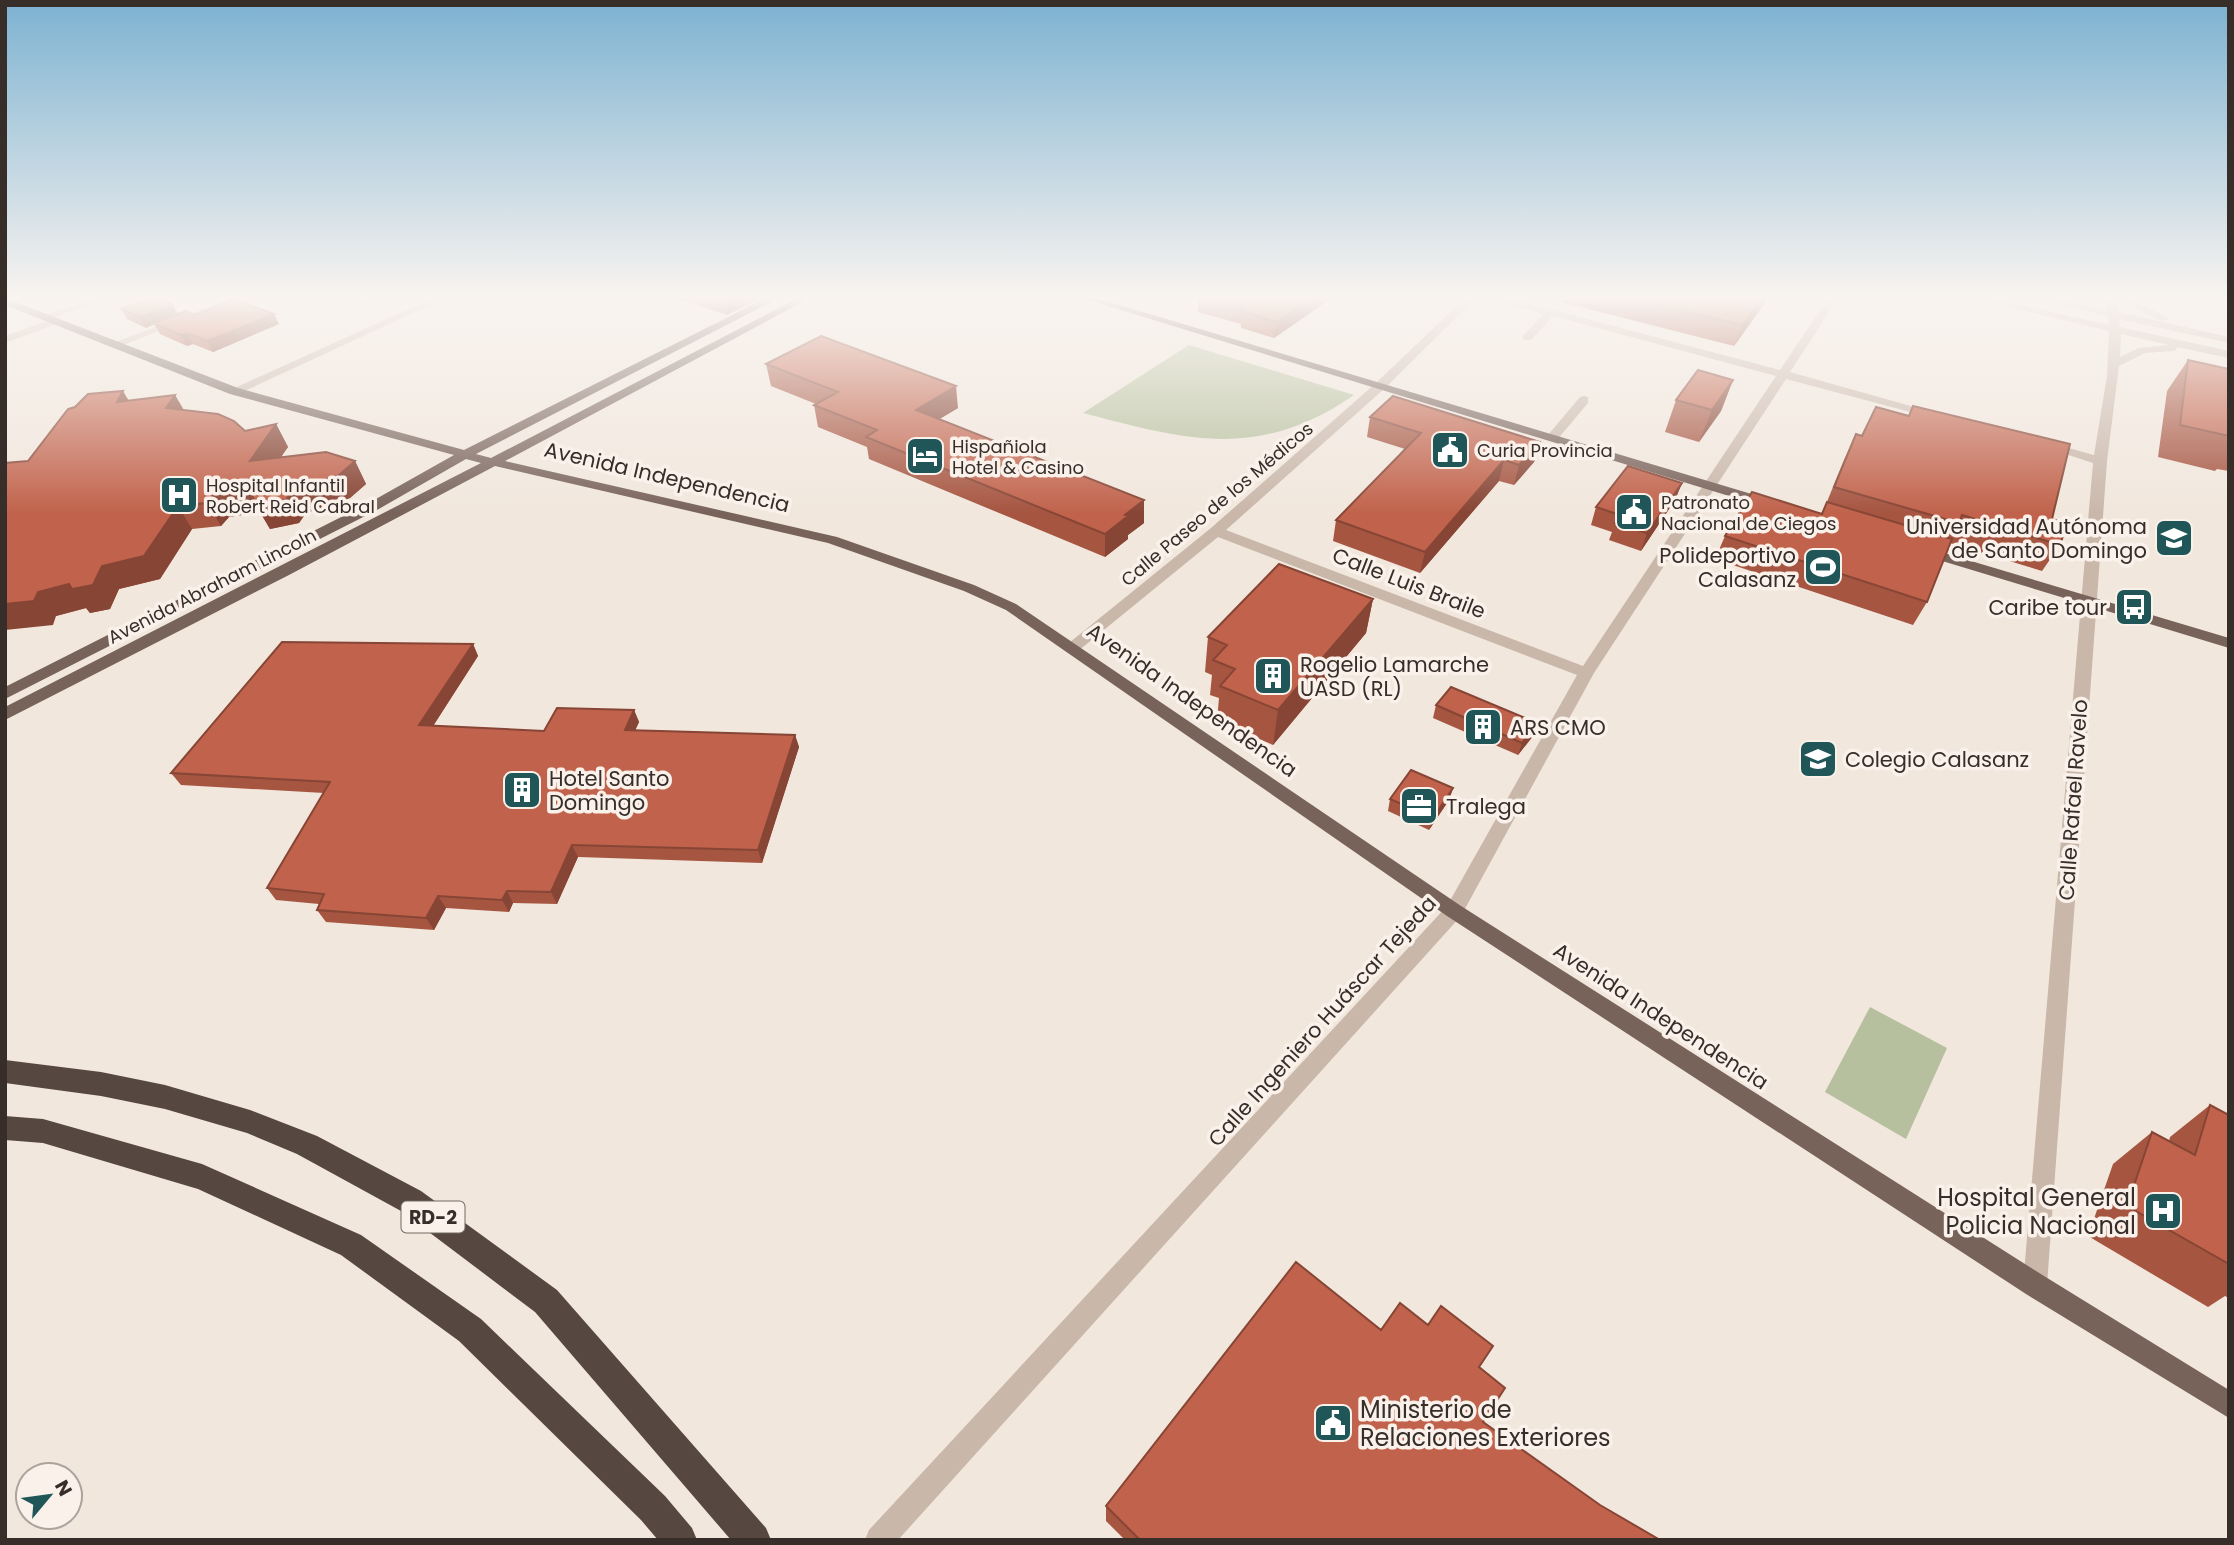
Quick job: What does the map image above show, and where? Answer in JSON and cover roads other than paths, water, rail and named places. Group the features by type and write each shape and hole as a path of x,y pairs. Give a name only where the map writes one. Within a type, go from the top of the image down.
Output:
{"highway":[{"name":"RD-2","path":"5,1071 101,1084 165,1097 250,1122 307,1145 411,1201 546,1301 754,1540"},
{"path":"5,1128 43,1131 202,1177 351,1245 470,1330 653,1508 680,1540"}],"main road":[{"name":"Avenida Independencia","path":"177,369 234,391 492,462 832,540 969,588 1011,607 1454,911 2035,1285 2229,1405"},
{"name":"Avenida Abraham Lincoln","path":"5,694 372,507 464,454 633,369"},
{"name":"Avenida Abraham Lincoln","path":"5,714 284,572 669,369"},
{"path":"1324,369 1787,509"},
{"path":"1916,548 2229,643"}],"street":[{"path":"234,391 283,369"},
{"name":"Calle Paseo de los Médicos","path":"1072,647 1216,531 1397,369"},
{"path":"1769,369 1942,417"},
{"name":"Calle Ingeniero Huáscar Tejeda","path":"879,1540 1454,911 1586,673 1787,369"},
{"name":"Calle Rafael Ravelo","path":"2035,1285 2100,461 2112,369"},
{"path":"1552,438 1584,400"},
{"path":"2034,443 2100,461"},
{"name":"Calle Luis Braile","path":"1216,531 1586,673"}],"place":[{"name":"Curia Provincia","path":"1450,450"},
{"name":"Hispañiola Hotel & Casino","path":"925,456"},
{"name":"Hospital Infantil Robert Reid Cabral","path":"179,495"},
{"name":"Patronato Nacional de Ciegos","path":"1634,512"},
{"name":"Universidad Autónoma de Santo Domingo","path":"2174,538"},
{"name":"Polideportivo Calasanz","path":"1823,567"},
{"name":"Caribe tour","path":"2134,607"},
{"name":"Rogelio Lamarche UASD (RL)","path":"1273,676"},
{"name":"ARS CMO","path":"1483,727"},
{"name":"Colegio Calasanz","path":"1818,759"},
{"name":"Hotel Santo Domingo","path":"522,790"},
{"name":"Tralega","path":"1419,806"},
{"name":"Hospital General Policia Nacional","path":"2163,1211"},
{"name":"Ministerio de Relaciones Exteriores","path":"1333,1423"}]}
